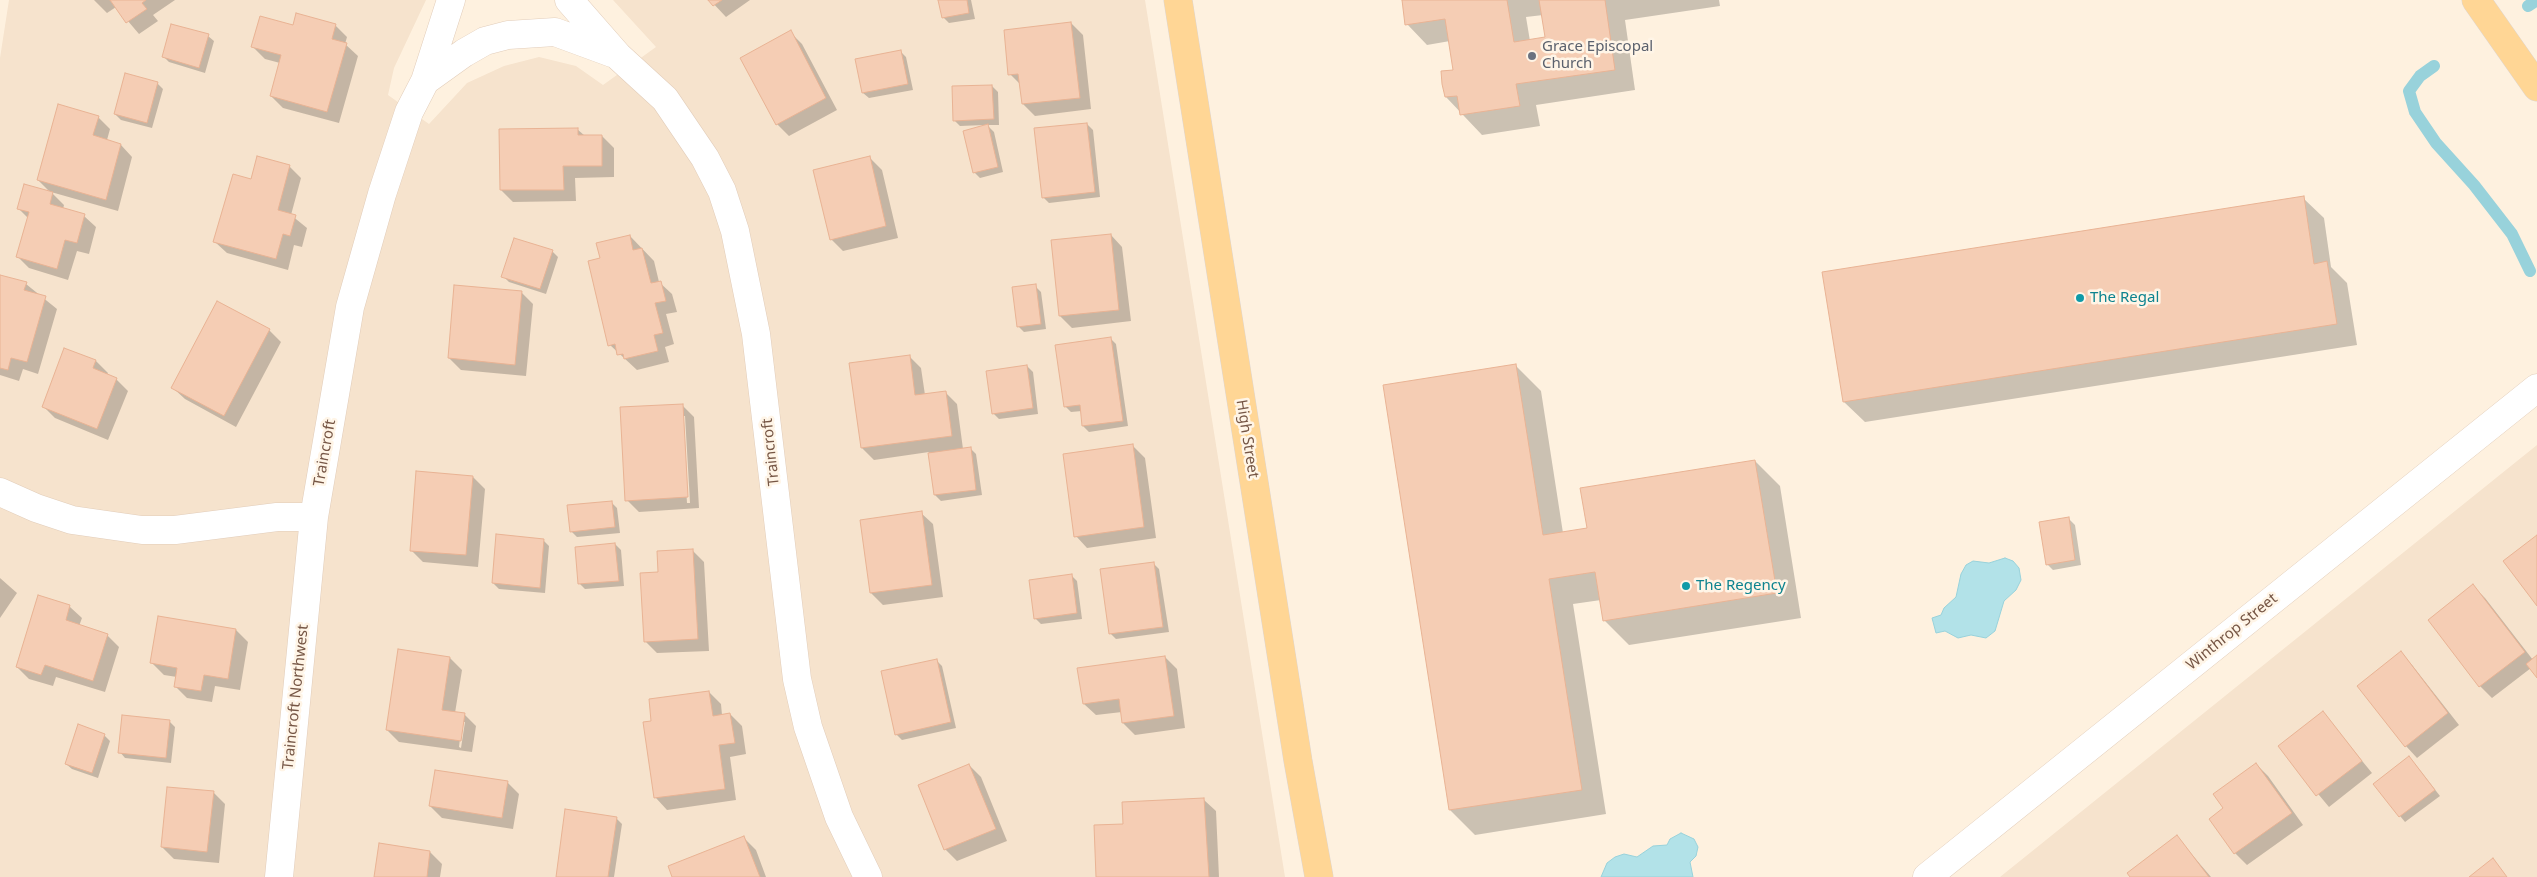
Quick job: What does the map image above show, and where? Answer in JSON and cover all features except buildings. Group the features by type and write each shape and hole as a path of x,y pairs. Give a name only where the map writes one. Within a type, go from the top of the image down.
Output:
{"main road":[{"name":"High Street","path":"1178,0 1319,877"},
{"path":"2476,0 2537,86"}],"street":[{"name":"Traincroft","path":"314,517 350,308 382,194 409,112 425,81 451,0"},
{"name":"Traincroft","path":"569,0 618,56 665,100 687,128 706,158 722,191 735,231 756,334 797,680 808,727 839,817 868,877"},
{"name":"Traincroft","path":"425,81 464,53 485,41 508,35 555,32 618,56"},
{"name":"Winthrop Street","path":"1927,877 2537,388"},
{"path":"0,492 36,508 72,520 142,530 175,530 277,517 314,517"},
{"name":"Traincroft Northwest","path":"279,877 314,517"}],"shaded area":[{"path":"9,0 426,0 394,68 388,95 429,124 467,83 504,66 539,57 576,66 603,85 656,47 613,0 1145,0 1285,877 0,877 0,58"},
{"path":"2537,445 2537,877 2000,877"}],"water":[{"path":"2005,558 2013,561 2019,568 2021,580 2016,590 2004,601 1995,631 1986,638 1971,635 1958,638 1945,631 1936,633 1932,618 1941,615 1944,608 1956,597 1961,574 1966,565 1973,561 1989,563"},
{"path":"1681,833 1694,839 1698,847 1696,856 1690,862 1693,877 1601,877 1607,863 1615,857 1624,854 1637,857 1653,846 1667,845 1670,839"}],"waterway":[{"path":"2528,6 2537,0"},
{"path":"2434,66 2420,76 2409,91 2415,112 2436,143 2474,185 2512,234 2530,271"}],"place":[{"name":"Grace Episcopal Church","path":"1532,56"},
{"name":"The Regal","path":"2080,298"},
{"name":"The Regency","path":"1686,586"}]}
